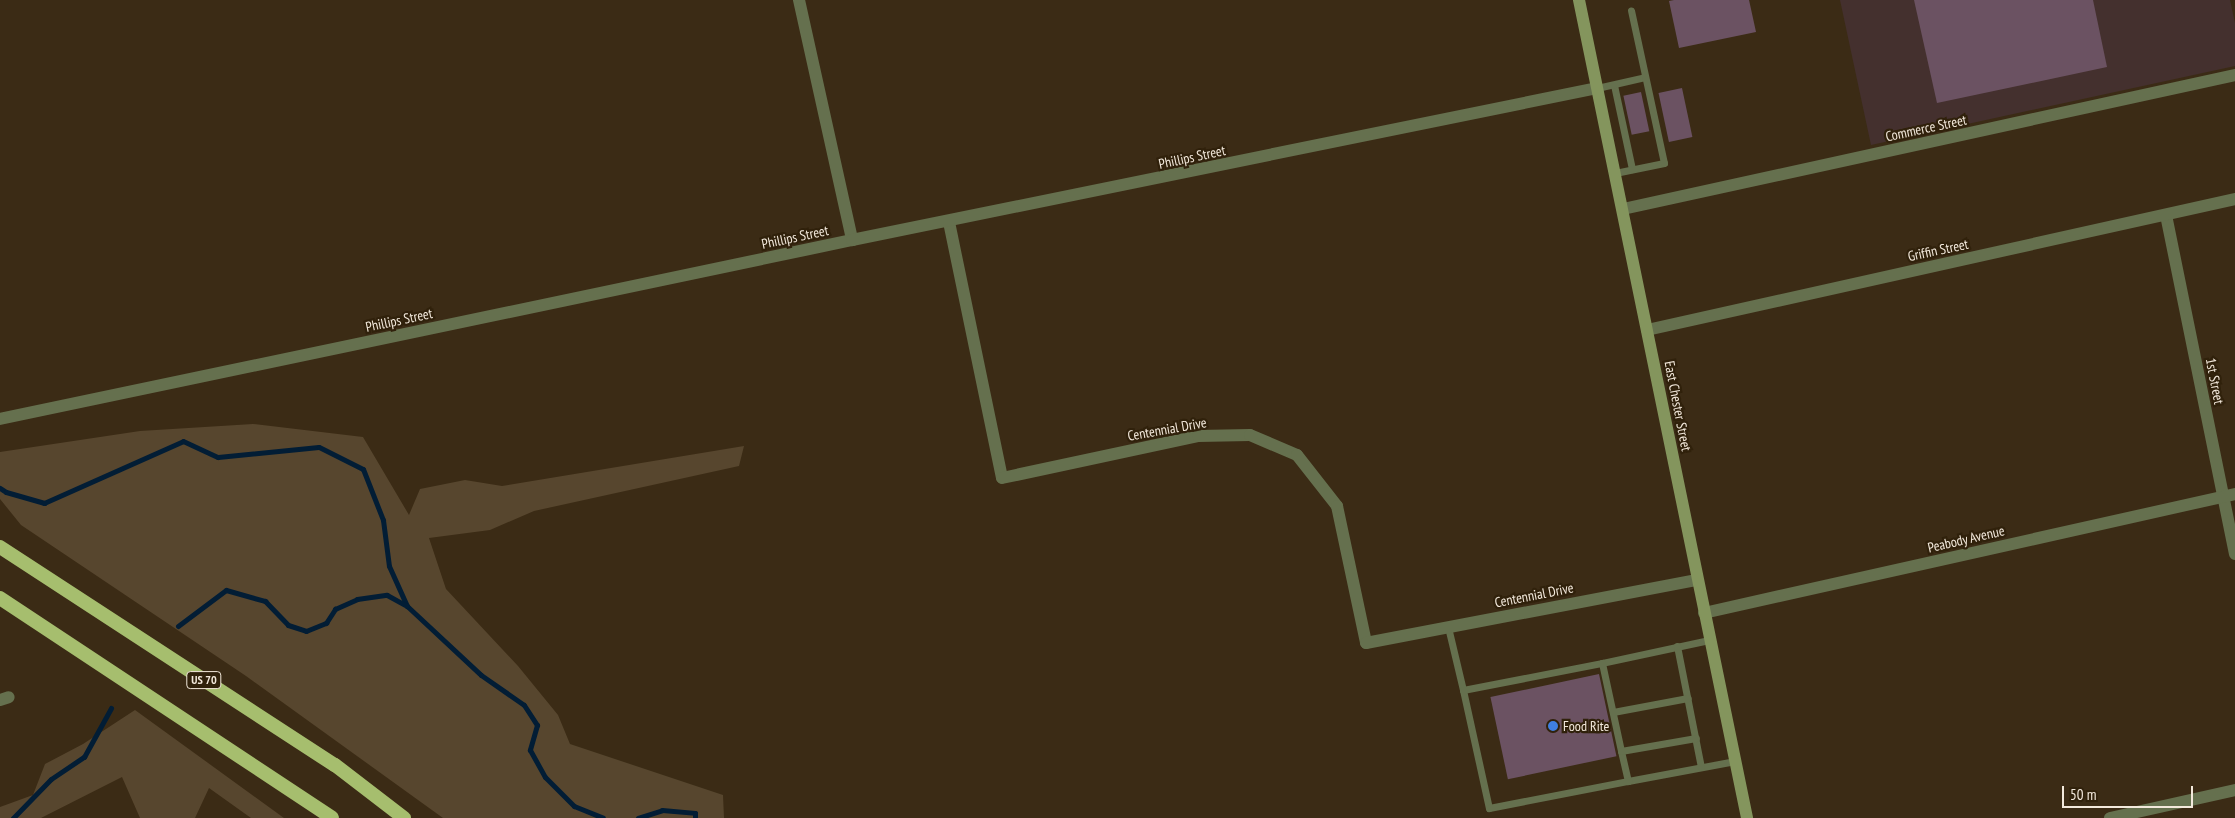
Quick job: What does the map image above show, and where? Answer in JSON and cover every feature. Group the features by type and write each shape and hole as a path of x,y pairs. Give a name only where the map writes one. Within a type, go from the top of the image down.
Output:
{"highway":[{"name":"US 70","path":"0,547 335,764 404,818"},
{"path":"0,598 332,818"}],"main road":[{"name":"East Chester Street","path":"1579,0 1747,818"}],"street":[{"path":"800,0 852,240"},
{"name":"Commerce Street","path":"1622,210 2235,75"},
{"name":"Phillips Street","path":"0,419 852,240 949,222 1597,88"},
{"name":"Griffin Street","path":"1647,330 2235,199"},
{"name":"1st Street","path":"2166,215 2229,496 2235,554"},
{"name":"Centennial Drive","path":"949,222 1002,478 1198,436 1250,435 1297,455 1337,506 1366,643 1697,580"},
{"name":"Peabody Avenue","path":"1704,612 2229,496"},
{"path":"2110,818 2235,790"}],"lane":[{"path":"1615,173 1664,163 1631,11"},
{"path":"1597,88 1645,76"},
{"path":"1614,85 1632,169"},
{"path":"1448,627 1489,808 1735,761"},
{"path":"1463,690 1709,640"},
{"path":"1677,646 1702,767"},
{"path":"1602,663 1628,782"},
{"path":"1613,712 1688,698"},
{"path":"1621,751 1696,738"}],"shaded area":[{"path":"1840,0 2230,0 2235,23 2235,66 1871,145"},
{"path":"253,424 363,437 409,515 420,489 465,480 502,486 744,446 739,466 534,511 490,530 429,538 446,589 518,666 558,715 570,744 723,795 724,818 443,818 246,676 21,525 0,499 0,452 140,431"},
{"path":"135,710 284,818 251,818 209,788 195,818 140,818 122,777 41,818 0,818 0,807 33,795 45,764 83,744"}],"building":[{"path":"1749,0 1756,32 1679,48 1669,1"},
{"path":"1914,0 2093,0 2107,67 1937,103"},
{"path":"1682,88 1692,137 1669,142 1659,93"},
{"path":"1641,92 1649,131 1632,135 1623,96"},
{"name":"Food Rite","path":"1599,674 1616,756 1508,779 1490,697"}],"waterway":[{"path":"0,488 6,492 44,503 183,441 218,457 319,447 363,469 383,520 389,566 407,606 481,675 524,705 537,725 530,750 545,777 574,806 603,818"},
{"path":"178,626 226,590 265,601 288,625 306,631 326,623 335,609 357,599 387,595 407,606"},
{"path":"13,818 51,779 84,757 111,708"},
{"path":"638,818 662,810 695,813 695,818"}],"place":[{"name":"Food Rite","path":"1553,726"}]}
